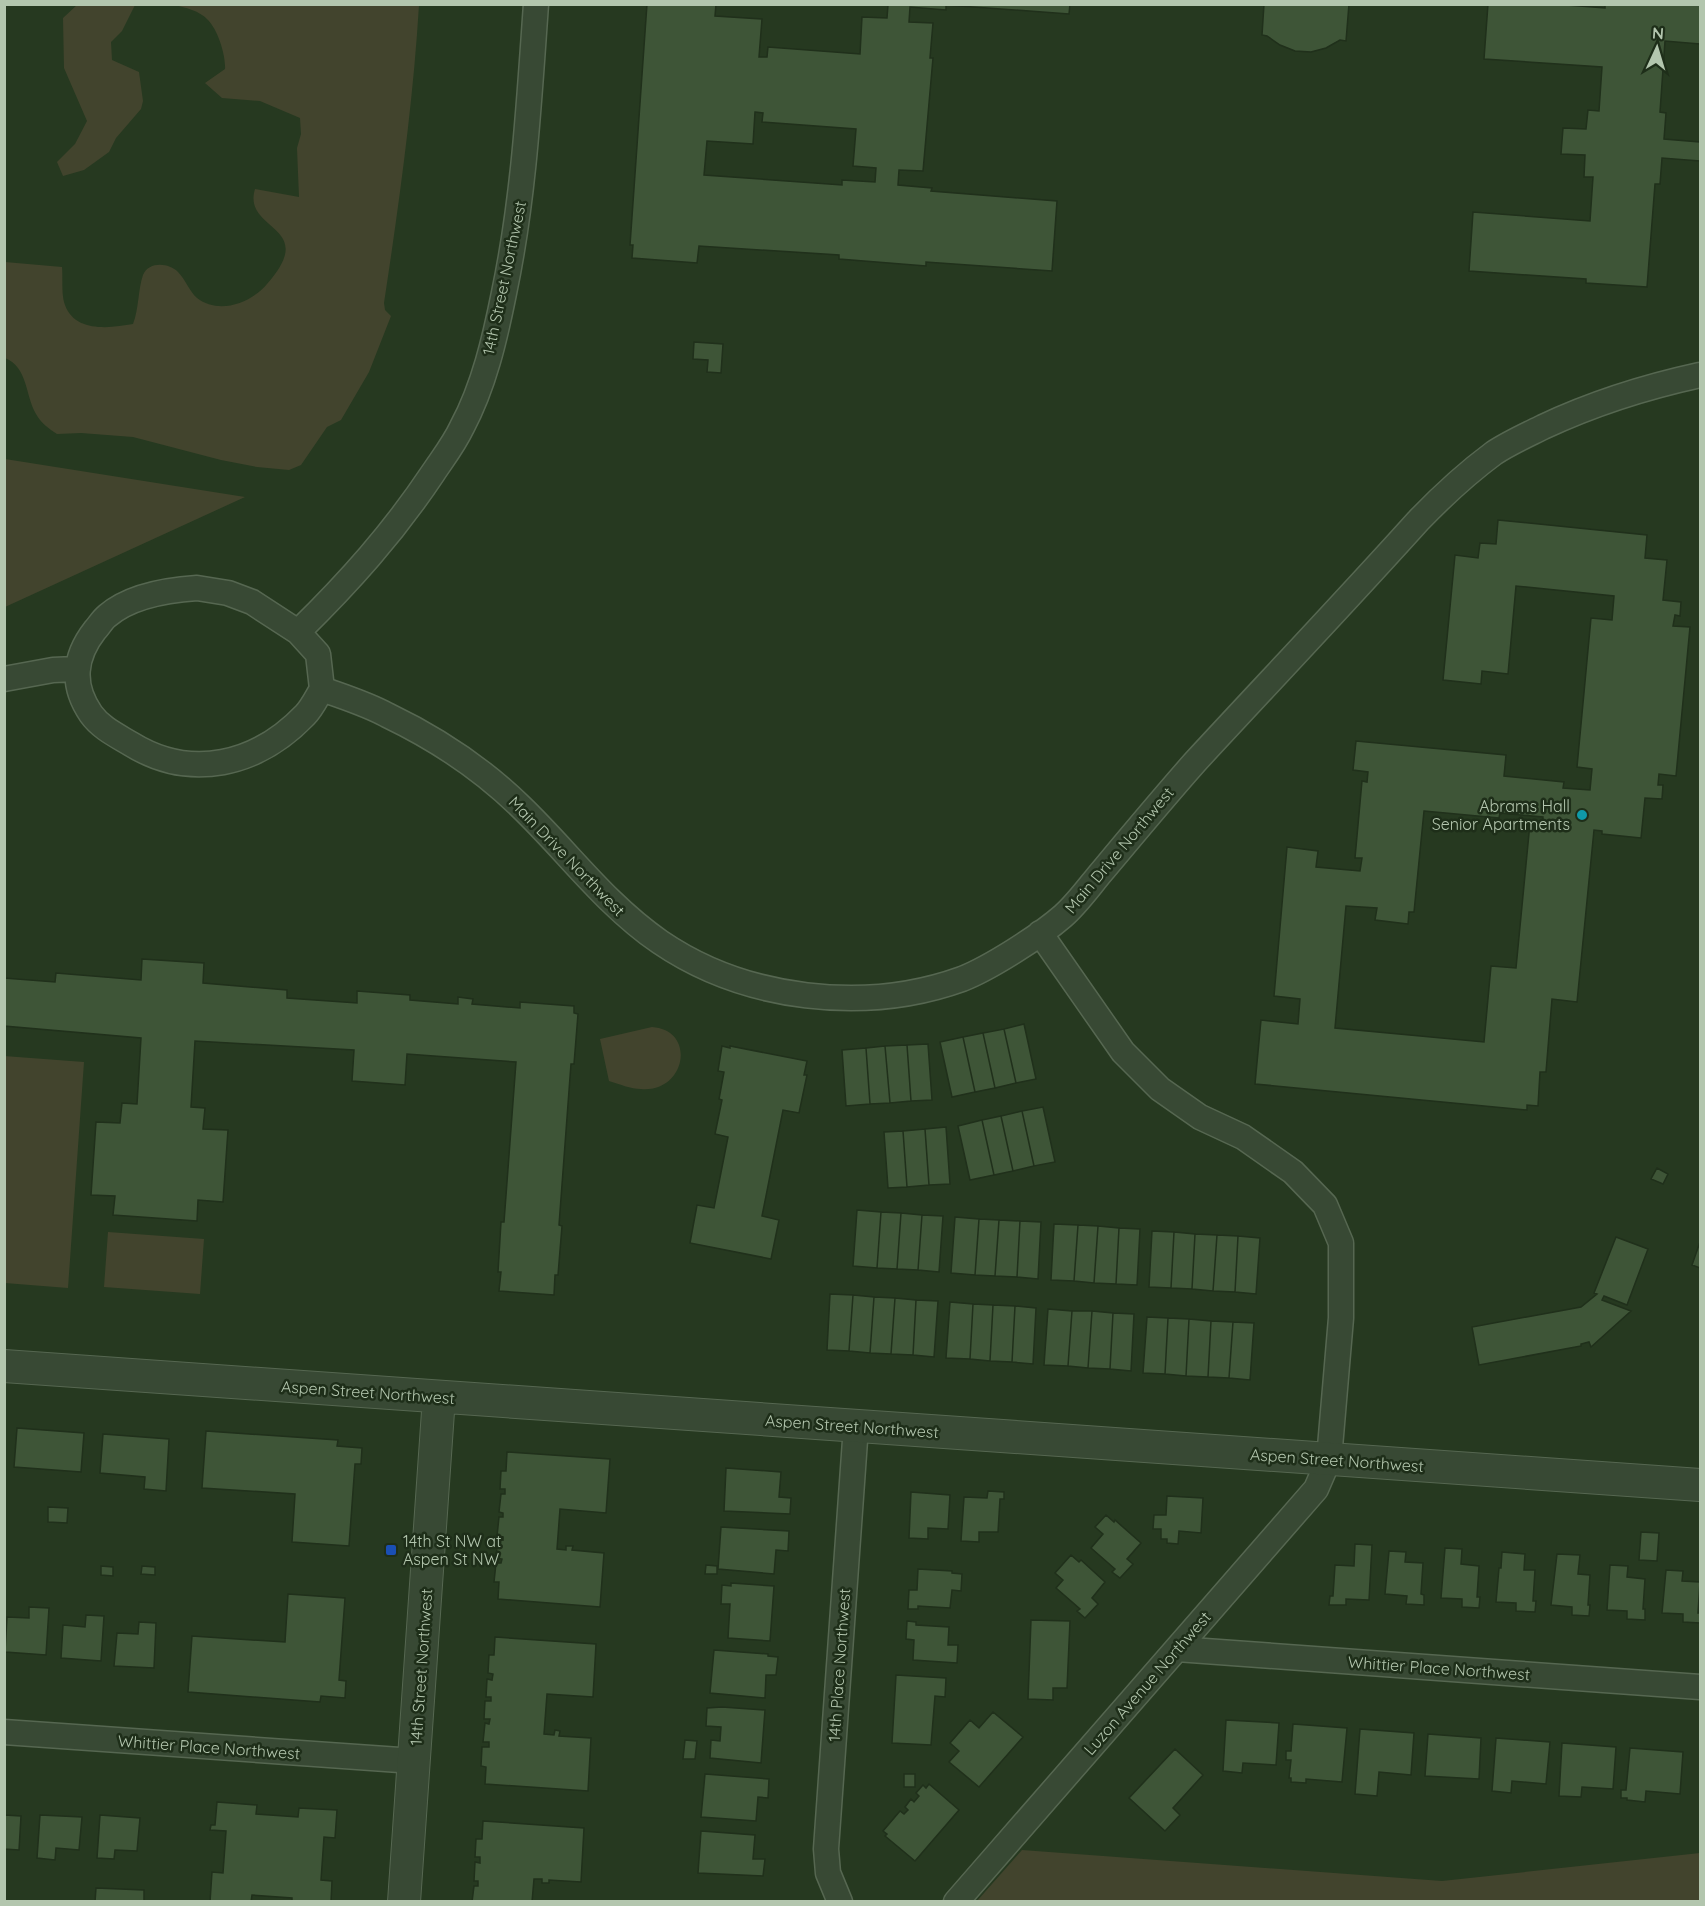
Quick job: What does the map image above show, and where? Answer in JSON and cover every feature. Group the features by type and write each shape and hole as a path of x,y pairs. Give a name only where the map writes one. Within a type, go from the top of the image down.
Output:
{"street":[{"name":"14th Street Northwest","path":"298,632 352,578 413,503 463,426 475,395 497,328 516,236 525,160 536,4"},
{"name":"Main Drive Northwest","path":"322,689 384,713 439,742 519,804 610,903 664,945 687,958 748,985 778,992 814,996 898,996 926,990 979,971 1065,915 1176,784 1418,520 1471,471 1497,452 1574,412 1638,390 1701,375"},
{"path":"197,588 228,593 252,602 298,632 318,654 322,689 306,714 284,734 256,753 233,761 195,765 169,761 135,747 102,727 91,714 79,687 76,669 86,642 106,616 130,603 169,590 197,588"},
{"path":"4,679 53,670 76,669"},
{"name":"Luzon Avenue Northwest","path":"956,1902 1316,1489 1329,1459 1341,1318 1341,1243 1325,1205 1293,1172 1243,1137 1200,1117 1160,1089 1123,1052 1040,933"},
{"name":"Aspen Street Northwest","path":"4,1366 1701,1485"},
{"name":"14th Street Northwest","path":"404,1902 440,1397"},
{"name":"14th Place Northwest","path":"840,1902 828,1872 826,1849 855,1426"},
{"name":"Whittier Place Northwest","path":"1177,1649 1701,1687"},
{"name":"Whittier Place Northwest","path":"4,1732 414,1761"}],"green space":[{"path":"77,5 135,5 122,31 111,42 112,60 139,72 143,101 141,109 116,138 109,152 84,170 63,176 57,162 75,144 87,121 64,68 63,18"},
{"path":"173,5 419,5 405,154 384,303 385,310 391,316 369,372 341,420 327,427 301,465 289,470 221,460 133,437 81,433 57,434 38,417 32,407 22,375 12,362 5,358 5,262 62,267 63,296 70,314 85,324 104,327 133,324 143,275 150,267 165,265 174,269 197,298 215,306 225,306 244,301 260,291 281,264 286,250 283,239 259,214 254,203 255,189 299,197 297,148 301,134 300,118 260,101 222,98 205,83 225,69 221,43 212,24 201,14"},
{"path":"5,459 245,497 5,607"},
{"path":"652,1027 666,1031 676,1039 680,1049 680,1061 676,1072 668,1081 656,1088 637,1089 609,1081 600,1039"},
{"path":"4,1056 84,1062 68,1288 5,1283"},
{"path":"108,1232 204,1239 200,1294 104,1287"},
{"path":"1022,1850 1442,1881 1700,1853 1700,1901 977,1901"}],"building":[{"path":"647,4 716,4 715,16 762,19 759,57 767,57 768,47 860,54 862,17 887,18 888,5 876,4 1070,4 1069,14 946,5 946,10 910,7 909,22 933,23 930,58 933,58 923,171 899,170 898,185 932,188 931,191 1057,201 1052,271 926,262 926,266 839,259 839,255 699,246 697,263 632,258 633,245 630,245","holes":["755,112 763,113 762,122 856,129 853,166 876,168 875,182 842,180 842,185 704,175 707,141 753,144"]},
{"path":"1264,4 1349,4 1346,41 1340,40 1326,48 1311,52 1295,51 1280,45 1262,35"},
{"path":"1488,4 1553,4 1605,8 1605,4 1700,4 1700,44 1665,41 1660,112 1666,113 1664,139 1700,142 1700,161 1662,158 1660,184 1655,184 1647,287 1586,283 1586,279 1469,271 1473,212 1590,221 1593,177 1584,177 1585,155 1561,154 1563,128 1586,129 1588,110 1599,111 1602,67 1484,59"},
{"path":"694,342 723,344 721,373 707,372 708,360 693,359"},
{"name":"Abrams Hall Senior Apartments","path":"1498,520 1647,535 1645,558 1667,560 1663,600 1681,602 1680,616 1675,615 1673,626 1690,627 1676,776 1659,774 1658,785 1663,785 1662,799 1645,798 1641,838 1602,834 1602,831 1594,830 1577,1002 1552,999 1546,1072 1540,1072 1538,1106 1527,1105 1527,1110 1255,1084 1261,1020 1298,1024 1300,999 1274,996 1287,847 1318,851 1316,867 1360,871 1362,858 1355,858 1362,781 1367,782 1368,772 1353,770 1356,741 1506,755 1504,776 1564,782 1563,788 1590,790 1592,769 1577,767 1591,618 1612,620 1614,596 1516,586 1508,674 1482,671 1481,684 1443,680 1455,555 1478,558 1480,543 1496,544","holes":["1424,811 1499,818 1500,813 1543,817 1543,824 1530,823 1516,968 1491,966 1484,1042 1335,1028 1346,906 1377,908 1375,920 1408,924 1409,912 1414,912"]},
{"path":"142,959 204,963 203,983 287,990 287,998 357,1003 357,991 410,995 410,1000 458,1004 458,997 473,999 472,1004 520,1008 520,1002 574,1006 574,1013 578,1014 574,1064 571,1064 559,1225 562,1226 554,1295 499,1291 501,1222 504,1222 516,1062 407,1054 405,1085 352,1081 354,1050 195,1041 191,1107 205,1108 203,1129 228,1130 223,1202 198,1200 197,1221 113,1215 115,1196 91,1195 96,1122 120,1123 122,1103 137,1104 141,1038 4,1026 4,978 55,982 56,973 141,980"},
{"path":"1024,1024 1036,1079 1016,1083 1004,1029"},
{"path":"1004,1029 1016,1083 995,1088 983,1033"},
{"path":"983,1033 995,1088 975,1092 963,1037"},
{"path":"963,1037 975,1092 952,1097 940,1042"},
{"path":"928,1044 932,1100 911,1101 907,1045"},
{"path":"907,1045 911,1101 890,1103 885,1046"},
{"path":"722,1046 807,1061 804,1075 807,1075 799,1113 783,1110 762,1216 779,1220 771,1259 690,1243 697,1205 714,1208 728,1137 715,1134 722,1100 719,1099 724,1072 718,1071"},
{"path":"885,1046 890,1103 870,1104 866,1048"},
{"path":"866,1048 870,1104 846,1106 842,1050"},
{"path":"1043,1107 1055,1162 1034,1166 1022,1111"},
{"path":"1022,1111 1034,1166 1013,1171 1001,1116"},
{"path":"1001,1116 1013,1171 994,1175 982,1120"},
{"path":"982,1120 994,1175 970,1180 958,1126"},
{"path":"946,1127 950,1184 929,1185 925,1129"},
{"path":"925,1129 929,1185 907,1187 903,1131"},
{"path":"903,1131 907,1187 888,1188 884,1132"},
{"path":"1657,1168 1668,1174 1663,1184 1651,1179"},
{"path":"857,1210 881,1212 877,1268 853,1266"},
{"path":"881,1212 901,1213 897,1269 877,1268"},
{"path":"901,1213 922,1215 918,1270 897,1269"},
{"path":"922,1215 943,1216 939,1272 918,1270"},
{"path":"955,1217 979,1219 975,1275 951,1273"},
{"path":"979,1219 999,1220 995,1276 975,1275"},
{"path":"999,1220 1020,1221 1017,1277 995,1276"},
{"path":"1020,1221 1041,1222 1038,1279 1017,1277"},
{"path":"1054,1224 1078,1225 1074,1281 1051,1280"},
{"path":"1078,1225 1098,1226 1094,1283 1074,1281"},
{"path":"1098,1226 1119,1228 1116,1284 1094,1283"},
{"path":"1119,1228 1140,1229 1137,1285 1116,1284"},
{"path":"1152,1231 1174,1232 1171,1288 1149,1287"},
{"path":"1174,1232 1195,1234 1192,1289 1171,1288"},
{"path":"1195,1234 1217,1235 1213,1291 1192,1289"},
{"path":"1217,1235 1238,1236 1235,1292 1213,1291"},
{"path":"1238,1236 1260,1238 1256,1294 1235,1292"},
{"path":"1616,1237 1648,1249 1627,1305 1604,1296 1602,1300 1631,1311 1591,1347 1589,1342 1581,1346 1479,1365 1472,1327 1581,1307 1597,1294 1594,1293"},
{"path":"1700,1242 1700,1268 1692,1265"},
{"path":"830,1294 853,1295 849,1351 827,1350"},
{"path":"853,1295 874,1297 870,1353 849,1351"},
{"path":"874,1297 895,1298 891,1354 870,1353"},
{"path":"895,1298 916,1300 913,1355 891,1354"},
{"path":"916,1300 938,1301 934,1357 913,1355"},
{"path":"950,1302 973,1304 970,1359 946,1358"},
{"path":"973,1304 993,1305 990,1361 970,1359"},
{"path":"993,1305 1015,1306 1012,1362 990,1361"},
{"path":"1015,1306 1036,1308 1033,1364 1012,1362"},
{"path":"1048,1309 1072,1311 1068,1366 1044,1365"},
{"path":"1072,1311 1092,1311 1088,1368 1068,1366"},
{"path":"1092,1311 1113,1313 1110,1369 1088,1368"},
{"path":"1113,1313 1134,1314 1131,1371 1110,1369"},
{"path":"1147,1317 1168,1318 1165,1374 1143,1373"},
{"path":"1168,1318 1189,1319 1186,1376 1165,1374"},
{"path":"1189,1319 1211,1321 1208,1377 1186,1376"},
{"path":"1211,1321 1233,1322 1229,1378 1208,1377"},
{"path":"1233,1322 1254,1323 1250,1380 1229,1378"},
{"path":"17,1428 84,1433 81,1472 14,1467"},
{"path":"206,1431 338,1440 337,1446 362,1448 361,1464 355,1464 349,1546 292,1542 295,1494 202,1488"},
{"path":"103,1434 169,1439 166,1491 144,1489 145,1477 100,1473"},
{"path":"507,1452 610,1459 606,1513 560,1509 557,1549 566,1550 566,1546 573,1546 572,1550 604,1553 600,1607 498,1599 499,1582 494,1582 496,1563 501,1563 502,1559 496,1558 498,1539 503,1540 503,1537 497,1536 499,1517 503,1517 503,1513 499,1512 501,1494 505,1494 505,1489 500,1489 501,1471 506,1471"},
{"path":"726,1468 781,1472 779,1497 791,1498 790,1514 724,1511"},
{"path":"988,1491 1004,1492 1004,1499 1000,1499 998,1532 979,1532 979,1542 961,1541 964,1497 987,1498"},
{"path":"911,1492 950,1495 948,1529 928,1528 928,1539 909,1538"},
{"path":"1167,1496 1203,1498 1201,1533 1179,1531 1178,1544 1167,1543 1167,1539 1161,1539 1161,1529 1153,1529 1154,1515 1166,1515"},
{"path":"48,1507 68,1508 67,1523 48,1522"},
{"path":"1106,1515 1141,1543 1127,1559 1133,1564 1120,1578 1112,1572 1115,1569 1091,1548 1103,1534 1095,1527"},
{"path":"721,1527 789,1531 788,1551 776,1550 774,1574 718,1569"},
{"path":"1641,1532 1659,1533 1657,1561 1639,1560"},
{"path":"1355,1544 1372,1545 1369,1600 1346,1599 1346,1605 1329,1605 1330,1596 1333,1596 1335,1565 1354,1566"},
{"path":"1445,1548 1462,1549 1461,1564 1479,1566 1477,1597 1480,1597 1479,1608 1462,1607 1462,1599 1441,1598"},
{"path":"1389,1551 1406,1552 1405,1562 1423,1563 1421,1594 1424,1595 1424,1605 1406,1604 1407,1596 1385,1594"},
{"path":"1502,1552 1525,1554 1524,1570 1535,1570 1533,1601 1536,1601 1535,1612 1516,1611 1516,1603 1496,1602"},
{"path":"1557,1554 1580,1555 1578,1574 1590,1575 1589,1616 1572,1615 1572,1607 1551,1605"},
{"path":"1071,1555 1079,1562 1081,1560 1105,1582 1092,1598 1098,1604 1085,1618 1077,1611 1080,1609 1056,1588 1063,1580 1055,1573"},
{"path":"706,1565 717,1566 717,1574 705,1574"},
{"path":"1610,1565 1628,1566 1627,1577 1645,1579 1643,1609 1645,1609 1645,1620 1627,1619 1627,1611 1607,1610"},
{"path":"101,1566 113,1567 113,1576 101,1575"},
{"path":"142,1566 155,1567 155,1575 141,1574"},
{"path":"918,1569 952,1571 952,1573 962,1574 961,1591 952,1590 950,1608 918,1606 918,1609 908,1609 909,1590 917,1590"},
{"path":"1666,1570 1683,1571 1682,1581 1700,1582 1698,1613 1700,1613 1700,1623 1683,1622 1683,1614 1662,1613"},
{"path":"731,1583 774,1586 770,1641 728,1638 730,1604 721,1604 722,1585 731,1586"},
{"path":"288,1594 345,1598 339,1680 346,1681 345,1698 321,1696 320,1702 188,1692 192,1636 285,1642"},
{"path":"29,1607 49,1608 46,1655 5,1652 7,1617 29,1618"},
{"path":"86,1615 104,1616 101,1661 61,1658 63,1625 85,1627"},
{"path":"1031,1620 1070,1621 1067,1688 1053,1688 1053,1700 1028,1699"},
{"path":"907,1621 916,1622 916,1625 949,1627 948,1645 958,1645 957,1663 913,1660 914,1640 906,1639"},
{"path":"139,1622 156,1623 154,1668 114,1666 117,1633 138,1634"},
{"path":"495,1637 596,1644 593,1697 547,1694 544,1734 554,1735 555,1730 560,1731 559,1736 591,1738 588,1791 485,1784 486,1767 481,1766 482,1747 489,1747 489,1742 483,1742 485,1723 489,1724 490,1719 484,1719 485,1701 491,1701 491,1697 486,1697 487,1679 492,1680 493,1674 488,1673 489,1655 494,1655"},
{"path":"714,1650 768,1654 768,1656 778,1657 776,1675 766,1675 765,1698 710,1693"},
{"path":"896,1675 946,1678 945,1697 935,1696 931,1745 892,1743"},
{"path":"707,1708 765,1710 761,1763 710,1758 711,1740 720,1741 721,1727 706,1726"},
{"path":"993,1712 1023,1737 979,1787 949,1762 959,1751 950,1743 970,1720 979,1728"},
{"path":"1226,1720 1279,1723 1276,1765 1243,1763 1242,1773 1223,1771"},
{"path":"1293,1724 1347,1728 1342,1782 1306,1779 1306,1783 1291,1782 1289,1778 1291,1760 1286,1760 1286,1751 1291,1751"},
{"path":"1360,1729 1414,1733 1411,1775 1379,1772 1377,1796 1355,1794"},
{"path":"1428,1734 1481,1738 1479,1779 1425,1776"},
{"path":"1496,1738 1550,1742 1546,1784 1512,1781 1511,1793 1492,1791"},
{"path":"685,1740 697,1741 695,1759 683,1759"},
{"path":"1562,1743 1616,1747 1613,1789 1582,1787 1581,1797 1559,1796"},
{"path":"1630,1748 1683,1752 1680,1794 1646,1791 1645,1802 1621,1798 1621,1790 1626,1790"},
{"path":"1175,1749 1203,1775 1173,1808 1180,1815 1165,1831 1129,1798"},
{"path":"705,1774 769,1779 768,1798 758,1797 756,1821 701,1817"},
{"path":"904,1774 915,1774 915,1787 904,1787"},
{"path":"929,1784 959,1810 915,1861 885,1836 887,1834 883,1831 900,1811 904,1814 908,1810 905,1807 911,1799 914,1802 919,1796 916,1793 923,1785 926,1788"},
{"path":"217,1802 257,1805 256,1814 298,1817 299,1808 337,1810 335,1838 324,1837 321,1880 332,1881 331,1902 292,1902 292,1898 252,1895 251,1902 210,1902 212,1872 223,1873 226,1831 210,1830 211,1825 215,1825"},
{"path":"4,1815 21,1816 19,1850 4,1849"},
{"path":"40,1815 82,1817 79,1850 56,1848 55,1860 37,1858"},
{"path":"100,1815 140,1818 137,1851 115,1850 114,1859 97,1858"},
{"path":"483,1821 584,1828 581,1882 549,1880 549,1883 542,1883 542,1879 534,1879 532,1902 472,1902 474,1886 478,1886 478,1881 474,1881 475,1862 480,1863 480,1857 475,1857 476,1839 482,1839"},
{"path":"701,1831 755,1835 753,1859 765,1859 763,1876 698,1873"},
{"path":"96,1888 144,1890 144,1902 95,1902"}],"place":[{"name":"Abrams Hall Senior Apartments","path":"1582,815"},
{"name":"14th St NW at Aspen St NW","path":"391,1550"}]}
